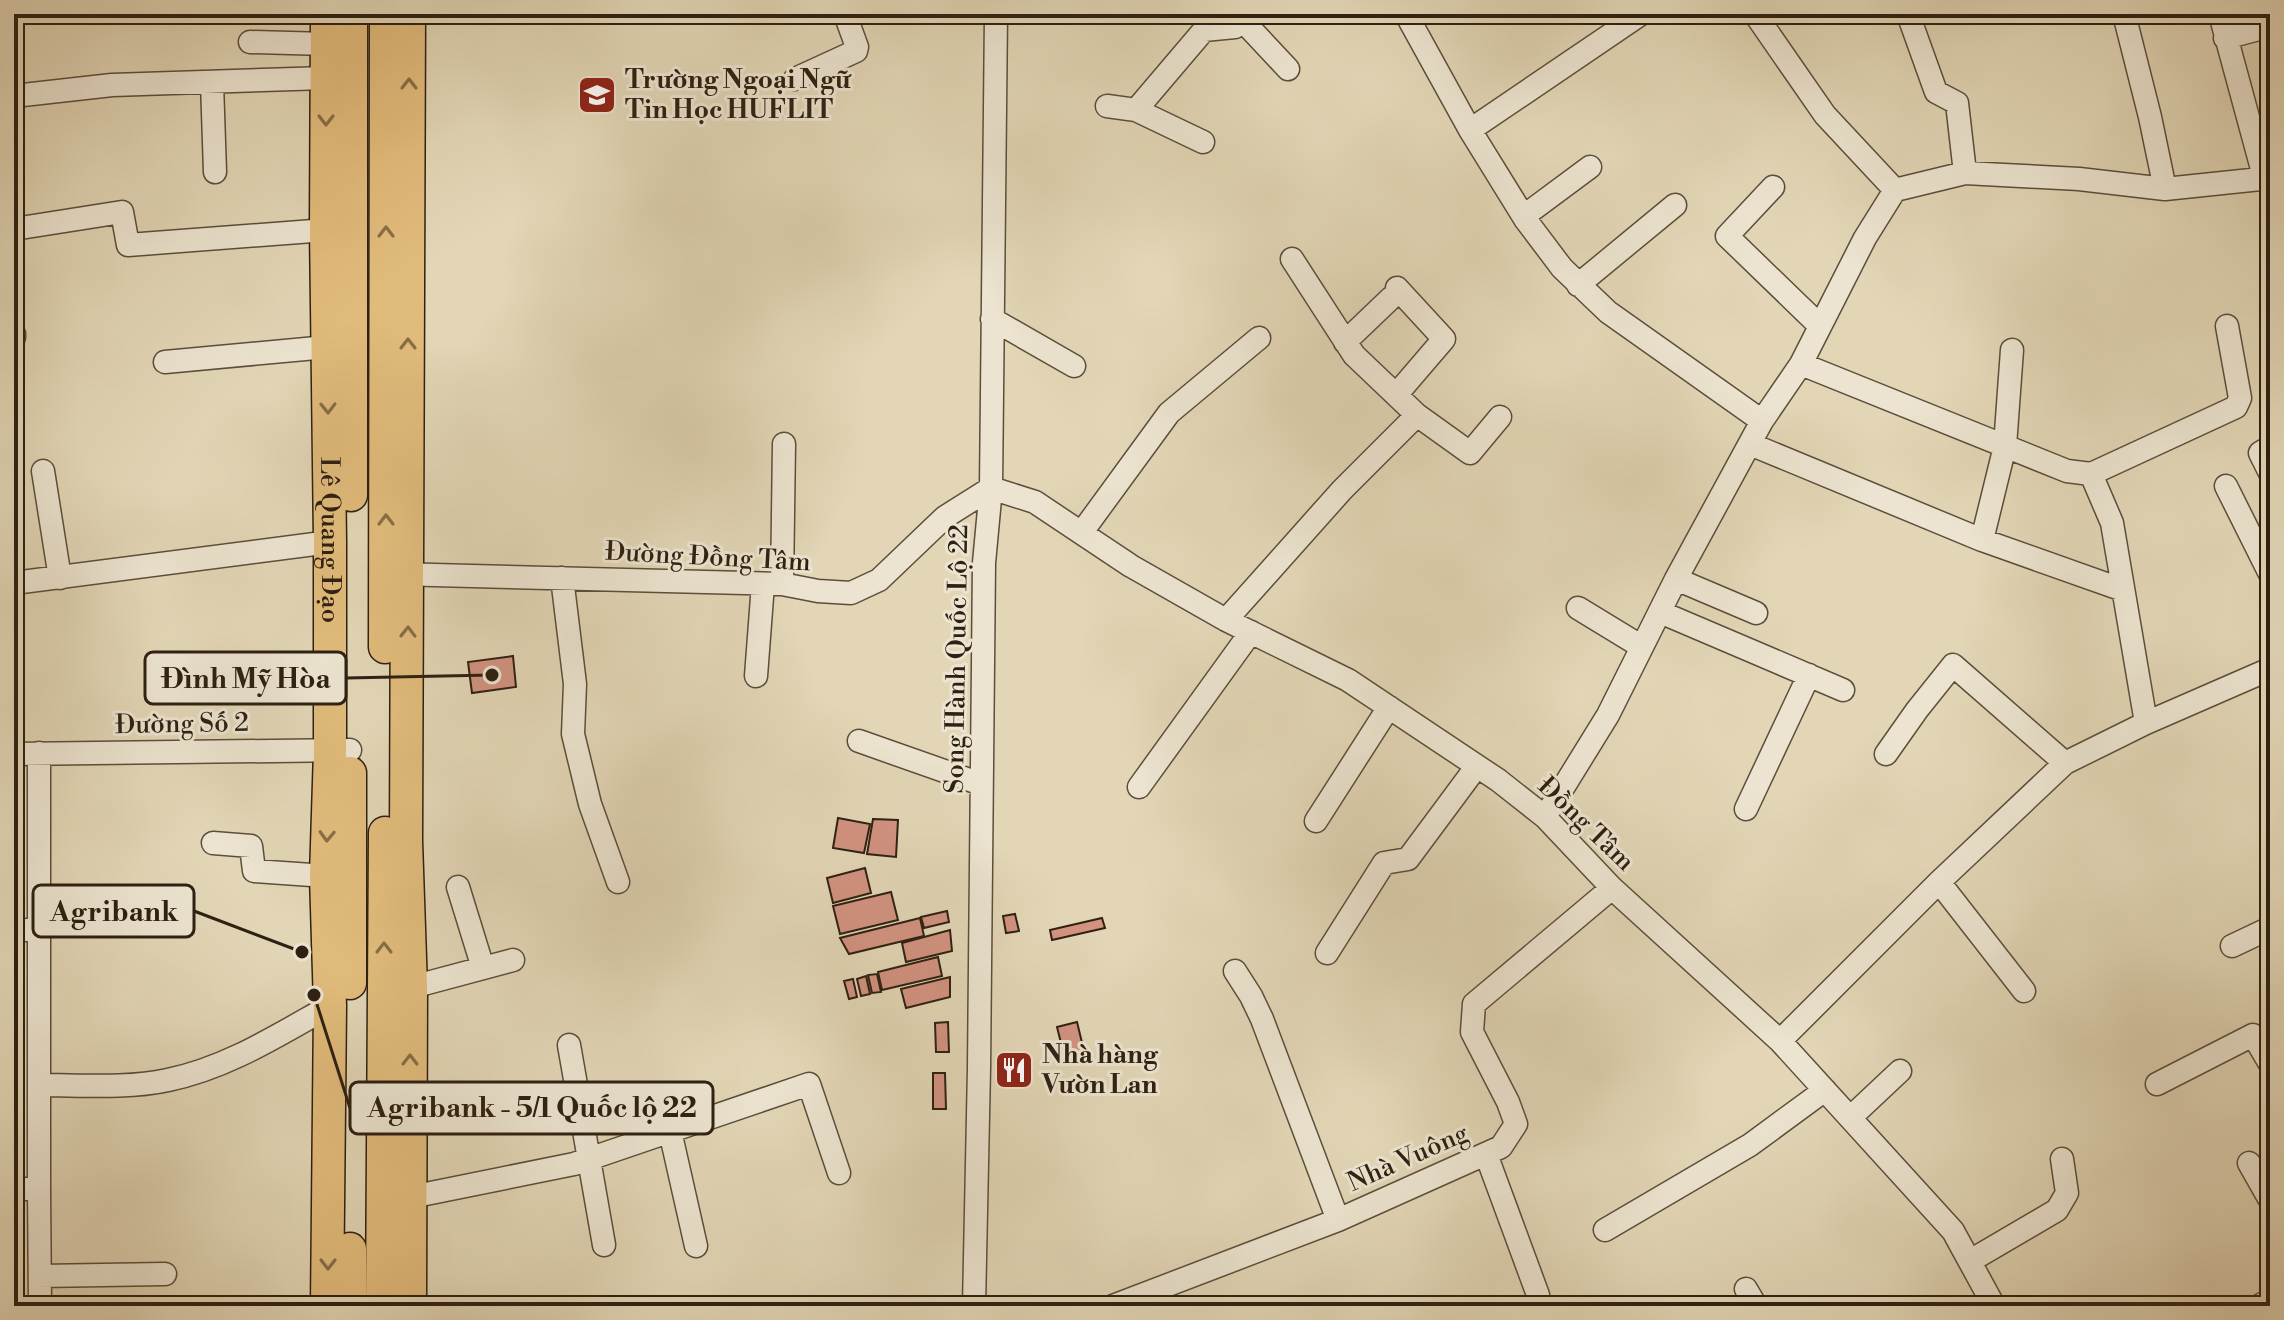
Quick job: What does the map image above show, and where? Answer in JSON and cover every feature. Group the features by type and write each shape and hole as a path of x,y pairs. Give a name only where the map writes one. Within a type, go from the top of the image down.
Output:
{"highway":[{"name":"Lê Quang Đạo","path":"327,1306 330,1006 326,876 340,750 330,542 327,347 339,229 351,14"},
{"path":"386,14 397,574 397,1200 410,1306"},
{"path":"397,574 409,14"},
{"name":"Lê Quang Đạo","path":"327,29 326,78 339,229 340,750 350,1306"},
{"path":"382,1306 397,1200"}],"street":[{"path":"795,79 856,51 856,41 845,14"},
{"path":"1406,14 1470,130 1524,216 1544,246 1578,285 1608,312 1762,421"},
{"path":"1470,130 1641,14"},
{"path":"1755,14 1825,115 1895,190"},
{"path":"1908,14 1936,92 1957,103 1965,173"},
{"path":"2124,14 2165,189"},
{"path":"1545,817 1608,715 1676,579 1762,421 1801,364 1865,238 1895,190 1965,173 2079,179 2165,189 2268,179 2220,14"},
{"name":"Song Hành Quốc Lộ 22","path":"974,1306 984,563 991,488 1000,17"},
{"path":"1136,110 1201,32 1207,29 1235,27 1249,18 1288,69"},
{"path":"2225,38 2270,26"},
{"path":"250,42 327,29"},
{"path":"14,96 112,85 326,78"},
{"path":"212,83 215,172"},
{"path":"1107,106 1136,110 1203,142"},
{"path":"1524,216 1590,167"},
{"path":"1773,187 1727,236 1820,326"},
{"path":"1578,285 1675,205"},
{"path":"14,229 122,212 128,245 339,229"},
{"path":"1292,259 1354,355 1417,415 1470,453 1500,417"},
{"path":"1345,342 1394,293 1444,339 1396,395"},
{"path":"992,319 1074,366"},
{"path":"1801,364 2067,471 2091,474 2240,403 2227,326"},
{"path":"1082,532 1169,413 1259,338"},
{"path":"165,362 327,347"},
{"path":"1982,540 2005,446 2012,350"},
{"path":"1226,620 1342,490 1417,415"},
{"path":"756,676 773,584 784,444"},
{"path":"1750,444 1982,540 2123,590"},
{"path":"2261,447 2270,473"},
{"path":"43,471 60,578"},
{"path":"2091,474 2112,523 2146,723"},
{"path":"2226,486 2270,574"},
{"name":"Đường Đồng Tâm","path":"397,574 773,584 851,593 879,580 945,517 991,488"},
{"name":"Đồng Tâm","path":"991,488 1035,502 1131,566 1226,620 1348,680 1477,766 1545,817 1612,888 1780,1041 1825,1090 1953,1231 1994,1306"},
{"path":"14,583 330,542"},
{"path":"562,578 575,684 573,734 590,804 618,882"},
{"path":"1676,579 1756,613"},
{"path":"1578,608 1642,647"},
{"path":"1660,612 1843,690"},
{"path":"1139,787 1251,632"},
{"path":"1886,754 1953,665 2065,763"},
{"path":"1780,1041 1939,882 2065,763 2146,723 2270,669"},
{"path":"1746,809 1809,675"},
{"path":"1316,821 1389,707"},
{"path":"859,741 981,784"},
{"name":"Đường Số 2","path":"14,754 340,750"},
{"path":"39,753 40,1306"},
{"path":"1327,953 1384,863 1408,859 1477,766"},
{"path":"213,843 251,846 254,871 326,876"},
{"path":"1939,882 2024,991"},
{"path":"458,887 483,968"},
{"name":"Nhà Vuông","path":"1113,1306 1164,1297 1501,1147 1516,1124 1472,1032 1474,1004 1612,888"},
{"path":"2232,946 2270,928"},
{"path":"14,930 40,930"},
{"path":"398,991 513,960"},
{"path":"1235,971 1262,1019 1338,1220"},
{"path":"39,1085 137,1084 179,1077 242,1055 330,1006"},
{"path":"2157,1084 2262,1030 2270,1064"},
{"path":"569,1045 604,1245"},
{"path":"1850,1118 1900,1071"},
{"path":"397,1200 588,1159 809,1084 839,1173"},
{"path":"1605,1230 1750,1145 1825,1090"},
{"path":"670,1131 696,1246"},
{"path":"1486,1154 1538,1295"},
{"path":"1970,1261 2057,1210 2067,1193 2062,1159"},
{"path":"2249,1163 2270,1200"},
{"path":"14,1189 39,1189"},
{"path":"40,1276 165,1274"},
{"path":"2259,1306 2270,1300"}],"building":[{"path":"513,656 516,687 472,693 468,662"},
{"path":"838,818 870,824 864,853 833,848"},
{"path":"873,819 898,820 896,857 867,854"},
{"path":"865,868 871,893 833,903 827,878"},
{"path":"891,892 898,920 840,934 833,906"},
{"path":"947,911 949,922 924,928 921,917"},
{"path":"1015,914 1019,931 1006,933 1003,916"},
{"path":"920,918 924,936 849,954 840,938"},
{"path":"1102,918 1105,928 1052,940 1050,930"},
{"path":"950,930 952,951 906,962 902,943"},
{"path":"938,957 942,976 882,990 878,972"},
{"path":"877,974 881,992 872,993 868,975"},
{"path":"866,976 870,994 861,996 857,979"},
{"path":"950,977 950,997 906,1008 901,989"},
{"path":"853,979 857,997 849,999 844,981"},
{"path":"948,1022 949,1052 936,1052 935,1023"},
{"path":"1077,1022 1085,1055 1065,1059 1057,1027"},
{"path":"933,1073 945,1073 946,1109 933,1109"}],"place":[{"name":"Trường Ngoại Ngữ Tin Học HUFLIT","path":"597,95"},
{"name":"Đình Mỹ Hòa","path":"492,675"},
{"name":"Agribank","path":"302,952"},
{"name":"Agribank - 5/1 Quốc lộ 22","path":"314,995"},
{"name":"Nhà hàng Vườn Lan","path":"1014,1070"}]}
